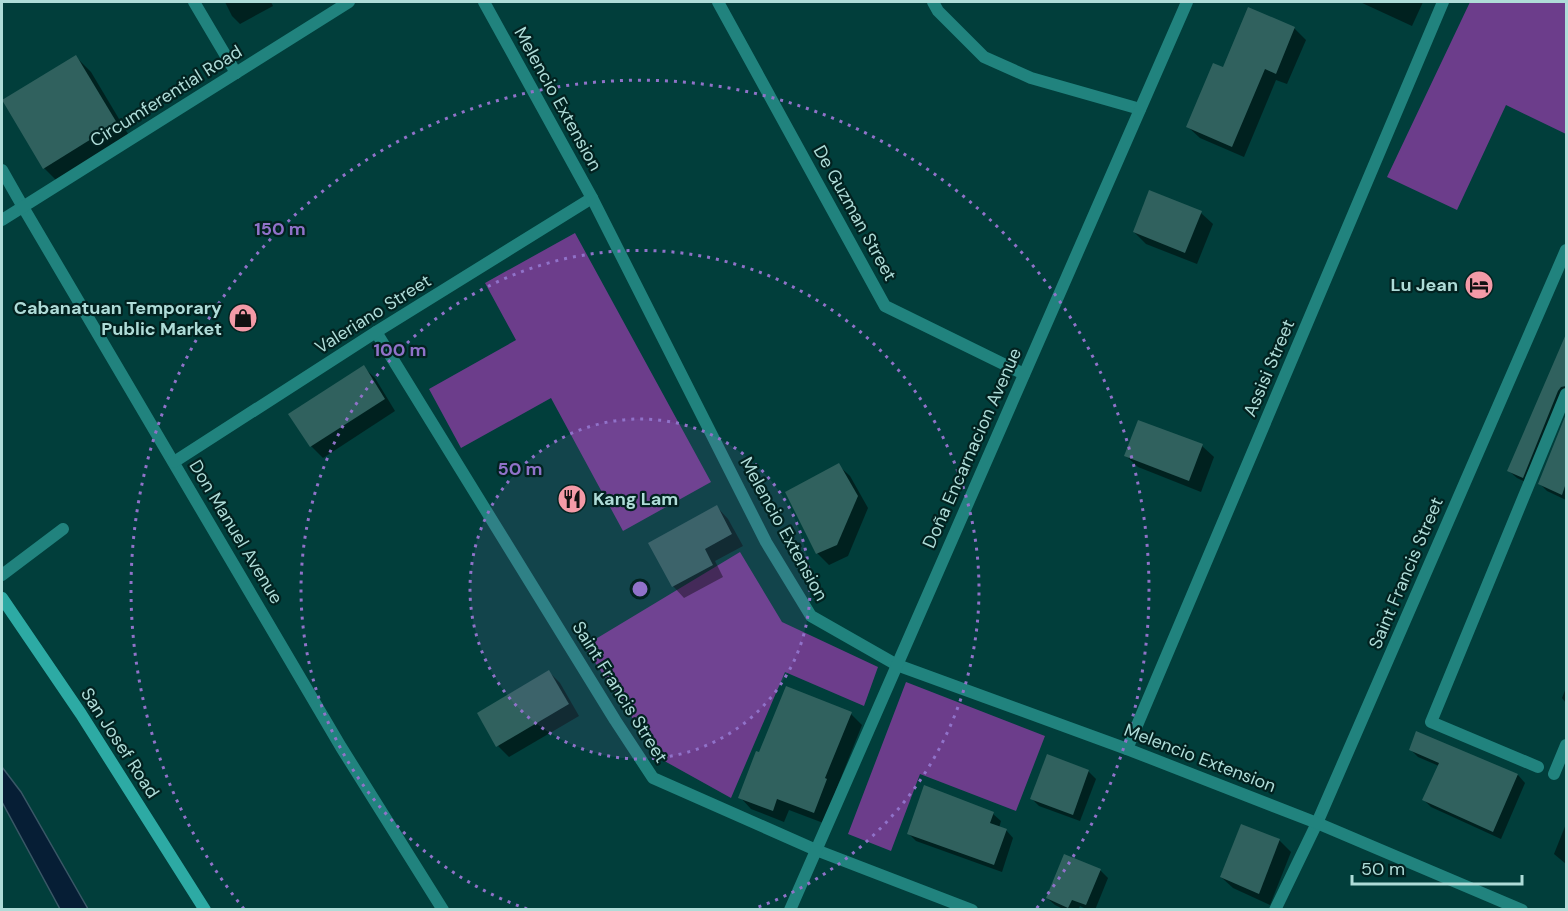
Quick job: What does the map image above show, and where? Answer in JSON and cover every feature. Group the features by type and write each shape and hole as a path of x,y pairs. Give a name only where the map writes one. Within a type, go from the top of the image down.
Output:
{"main road":[{"name":"San Josef Road","path":"2,598 81,714 205,909"}],"street":[{"path":"194,2 236,73"},
{"name":"Circumferential Road","path":"2,220 349,2"},
{"name":"Melencio Extension","path":"484,2 592,198 766,542 811,616 897,665 1127,749 1317,824 1497,905 1522,909"},
{"name":"De Guzman Street","path":"718,2 885,306 1024,374"},
{"path":"933,2 938,11 984,57 1031,78 1140,109"},
{"name":"Doña Encarnacion Avenue","path":"790,909 1186,2"},
{"name":"Assisi Street","path":"1127,749 1443,2"},
{"name":"Don Manuel Avenue","path":"2,170 341,747 443,909"},
{"name":"Valeriano Street","path":"174,462 376,332 592,198"},
{"name":"Saint Francis Street","path":"1275,909 1317,824 1566,250"},
{"name":"Saint Francis Street","path":"376,332 652,778 816,850 972,909"},
{"path":"1538,767 1431,722 1566,394"},
{"path":"2,575 63,529"},
{"path":"1554,774 1566,746"}],"shaded area":[{"path":"1470,2 1566,2 1566,134 1506,105 1457,210 1387,177"},
{"path":"575,233 711,482 623,531 551,398 461,448 429,389 516,340 485,283"},
{"path":"740,552 782,622 878,667 864,706 785,672 731,798 659,758 584,646"},
{"path":"906,682 1045,736 1016,811 920,774 891,851 848,834"}],"water":[{"path":"2,767 21,792 88,909 60,909 2,802"}],"building":[{"path":"1248,7 1295,27 1276,74 1265,69 1232,147 1186,127 1213,63 1223,67"},
{"path":"76,55 117,123 43,169 2,100"},
{"path":"1149,190 1202,211 1185,253 1133,232"},
{"path":"1566,334 1566,386 1561,387 1558,391 1523,478 1507,471"},
{"path":"364,365 385,399 310,447 288,414"},
{"path":"1566,414 1566,483 1562,495 1538,484"},
{"path":"1138,420 1203,444 1189,481 1124,456"},
{"path":"839,463 858,496 837,545 816,554 785,492"},
{"path":"717,505 732,534 705,549 713,565 672,587 648,543"},
{"path":"549,670 569,704 496,747 477,713"},
{"path":"786,686 852,712 825,778 827,779 814,813 777,799 773,811 738,798 756,751 759,752"},
{"path":"1416,731 1518,774 1493,832 1422,800 1439,763 1409,750"},
{"path":"1047,754 1089,770 1073,815 1030,799"},
{"path":"924,785 994,812 990,823 1007,829 994,865 907,834"},
{"path":"1241,824 1280,839 1259,894 1220,877"},
{"path":"1064,854 1101,869 1086,905 1072,900 1068,908 1046,898"}],"place":[{"name":"Lu Jean","path":"1479,285"},
{"name":"Cabanatuan Temporary Public Market","path":"243,318"},
{"name":"Kang Lam","path":"572,499"}]}
